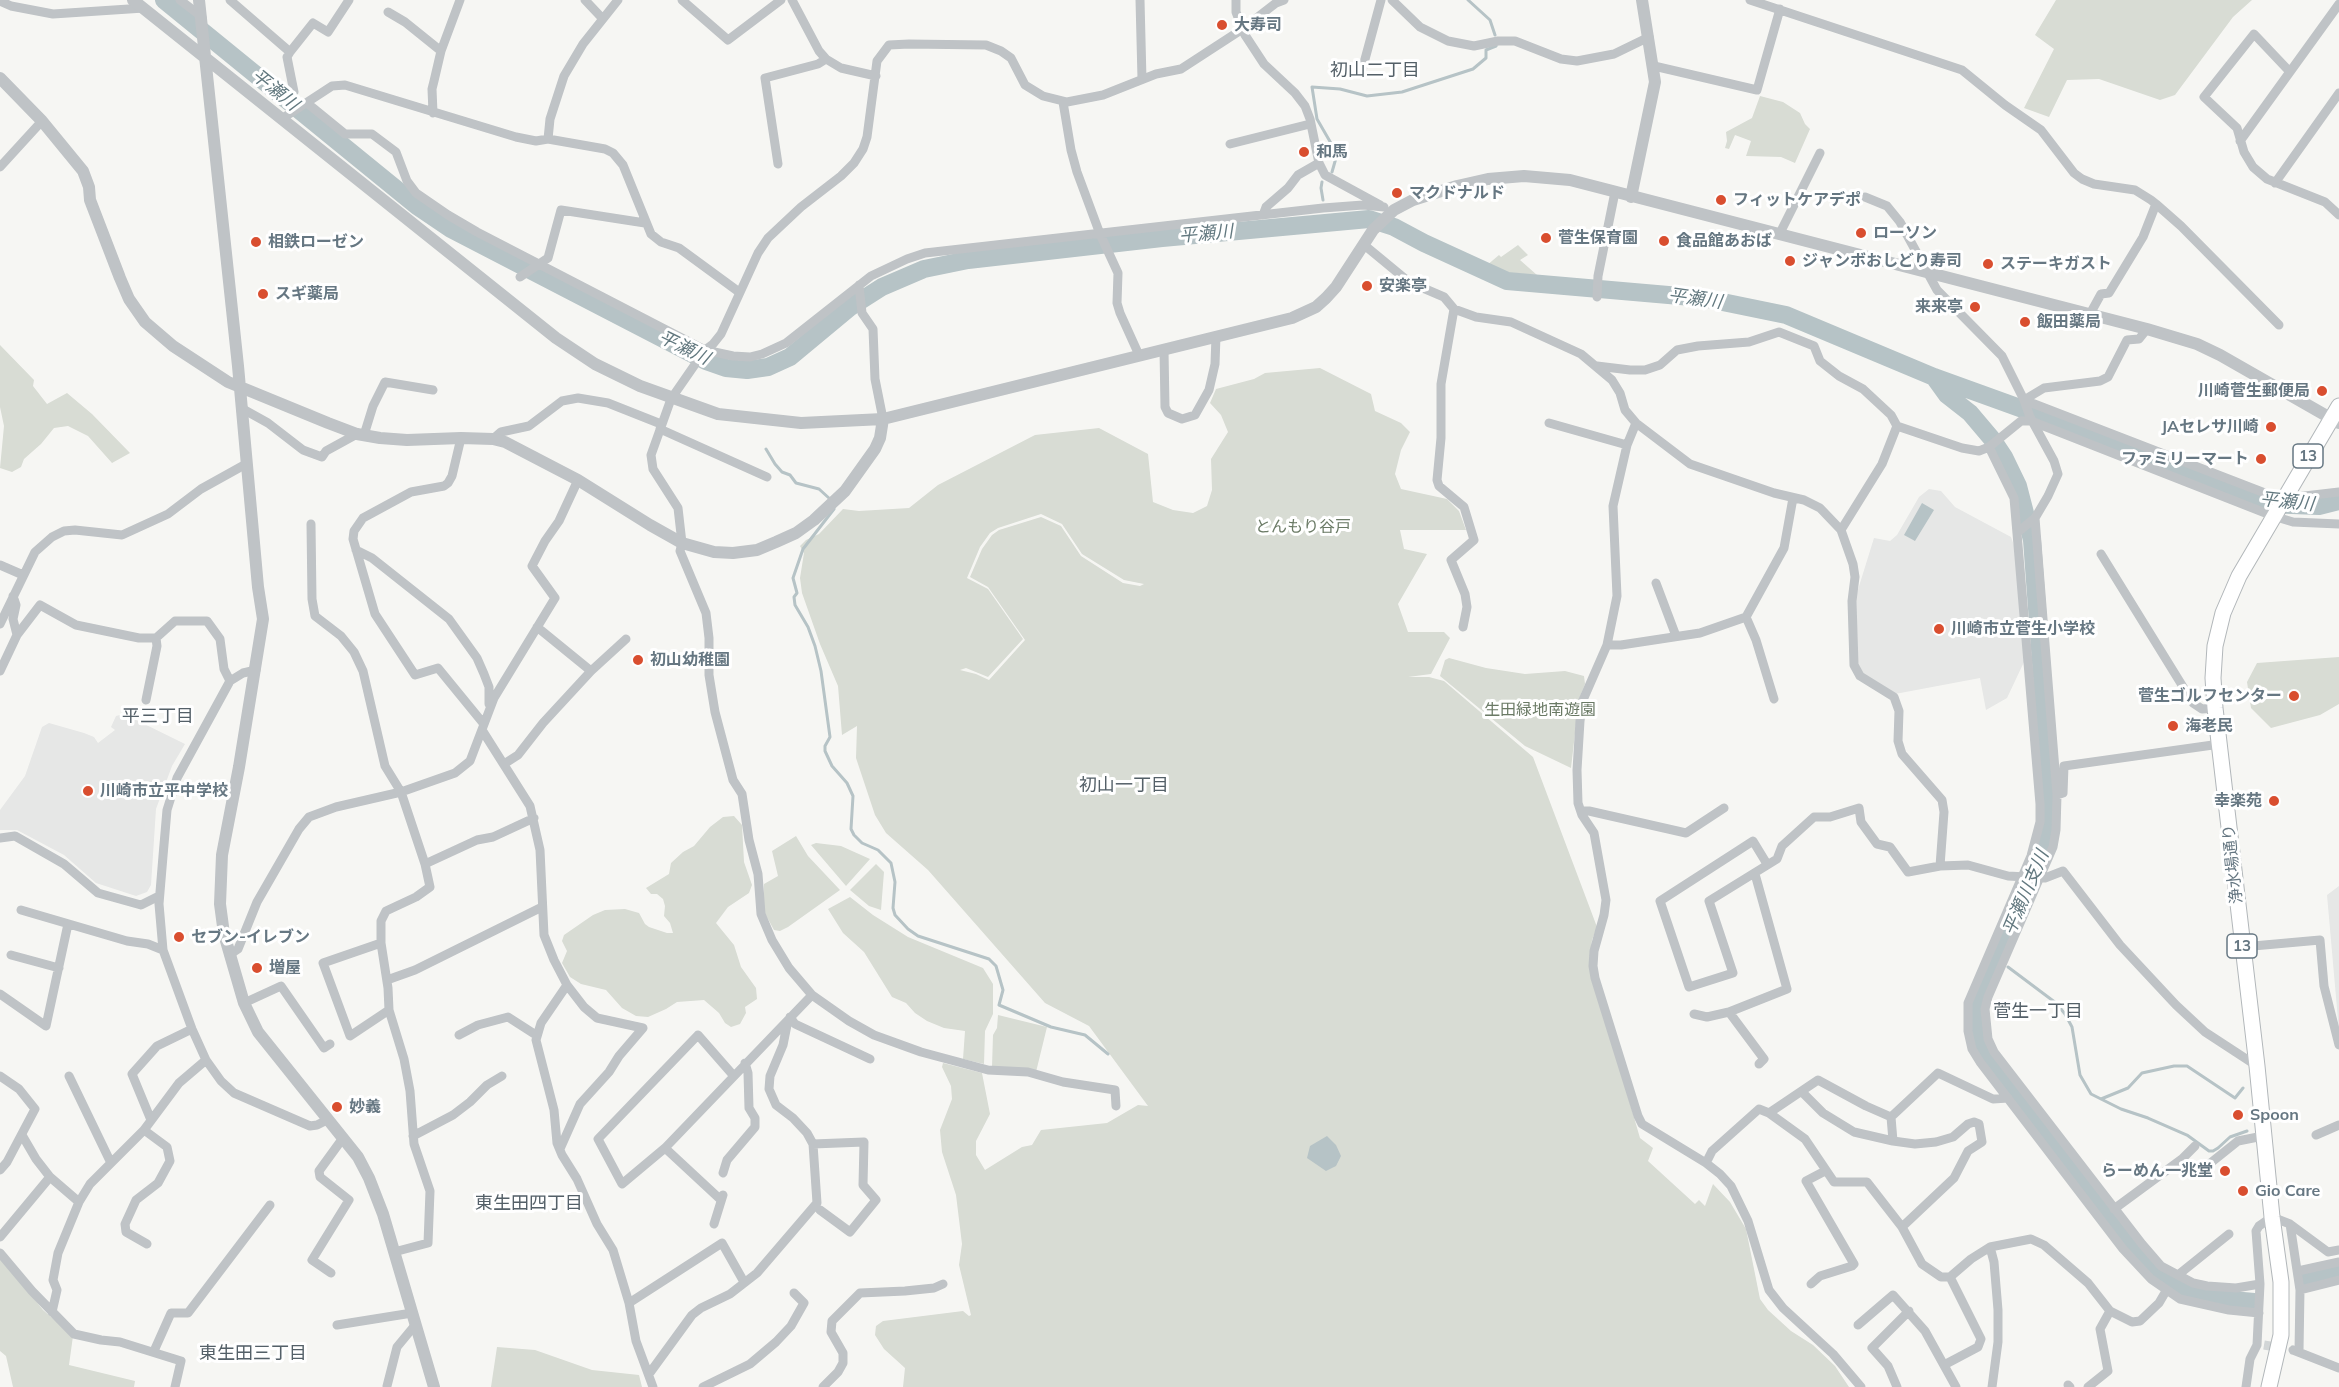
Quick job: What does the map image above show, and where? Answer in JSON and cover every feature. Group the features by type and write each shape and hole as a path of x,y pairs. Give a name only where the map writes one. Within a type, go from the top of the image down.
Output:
{"main road":[{"name":"浄水場通り","path":"2269,1387 2281,1335 2281,1282 2213,678 2218,630 2229,596 2285,496 2337,416"}],"street":[{"path":"133,0 556,338 595,364 671,399 718,414 824,423 883,419 1293,318 1316,307 1336,287 1363,244 1388,211 1413,200 1457,186 1508,177 1570,180 2147,329 2197,344 2337,416"},
{"path":"180,0 202,17"},
{"path":"199,0 263,619 220,877 220,904 224,934 244,1003 258,1032 358,1157 369,1178 394,1252 434,1387"},
{"path":"230,0 290,52"},
{"path":"294,92 287,57 313,23 328,32 349,0"},
{"path":"434,113 432,89 441,51 460,0"},
{"path":"585,0 602,18"},
{"path":"548,139 550,119 564,76 583,44 618,0"},
{"path":"682,0 728,40 781,0"},
{"path":"792,0 819,51 826,59 841,68 876,76"},
{"path":"1140,0 1142,79"},
{"path":"1236,0 1236,12 1242,30 1264,64 1295,93 1305,106 1319,163 1325,174 1388,211"},
{"path":"1116,1106 1115,1090 1063,1082 1028,1071 988,1070 898,1044 849,1021 812,995 789,968 772,940 761,914 758,874 749,840 742,794 733,780 715,712 709,675 706,613 680,551 682,543 678,508 650,462 651,455 671,399 705,350 721,334 739,292 768,238 801,207 841,176 854,163 863,149 877,61 889,45 986,45 1011,58 1025,85 1043,96 1064,102 1103,94 1142,79 1181,69 1242,30 1276,3 1284,0"},
{"path":"1361,74 1381,0"},
{"path":"1392,0 1420,27 1448,40 1474,46 1487,42 1515,41 1561,59 1577,61 1614,54 1649,37"},
{"path":"1631,196 1655,82 1642,0"},
{"path":"1750,0 1962,70 2005,105 2041,130 2074,173 2082,179 2094,184 2135,190 2145,195 2181,226 2279,325"},
{"path":"0,1 11,6 53,14 144,8"},
{"path":"2240,141 2339,4"},
{"path":"1654,66 1757,90 1780,9"},
{"path":"388,12 405,22 441,51"},
{"path":"2290,72 2254,34 2204,97 2237,128 2240,141 2253,167 2275,183 2325,202 2339,215"},
{"path":"778,164 765,78 818,64 826,59"},
{"path":"0,78 42,121 83,171 89,187 90,200 120,278 129,299 145,322 174,346 228,382 361,434 407,440 461,438 493,439 505,442 578,480 682,543 714,552 733,553 757,550 796,533 845,491 875,449 880,438 883,419 875,379 873,329 862,312 859,285"},
{"path":"283,118 332,86 345,85 516,137 596,146 613,153 621,161 651,234 661,242 679,249 739,292"},
{"path":"2275,183 2339,93"},
{"path":"1064,102 1074,161 1118,273 1119,313 1139,355"},
{"path":"308,103 345,134 372,134 396,152 407,181 417,193 448,215 540,265 705,350 717,354 750,357 771,351 786,343 859,285 890,266 925,253 1102,236 1263,215 1363,205 1388,211"},
{"path":"0,167 42,121"},
{"path":"1230,144 1310,124"},
{"path":"1779,235 1820,153"},
{"path":"1263,215 1266,207 1288,188 1298,175 1319,163"},
{"path":"1597,295 1615,192"},
{"path":"1865,196 1887,206 1900,222 1937,290 2002,356 2024,401 2030,419 2054,461 2058,474 2035,518 2018,532"},
{"path":"2090,314 2101,294 2109,293 2143,237 2156,204"},
{"path":"522,276 548,258 561,210 645,223"},
{"path":"1363,244 1409,282 1444,297 1454,309 1476,316 1511,322 1563,344 1597,366 1612,380 1620,393 1624,410 1636,423 1690,464 1820,508 1841,530 1855,577 1852,601 1854,665 1860,676 1894,697 1899,711 1898,741 1902,754 1942,800 1944,812 1940,866"},
{"path":"1454,309 1441,384 1442,438 1437,480 1439,486 1464,507 1474,540 1451,560 1465,594 1467,608 1463,627"},
{"path":"2024,401 2044,388 2100,381 2108,377 2127,340 2139,339 2147,329"},
{"path":"1597,366 1645,370 1660,364 1677,350 1749,342 1779,332 1814,346 1820,361 1839,376 1863,389 1891,415 1897,426 1962,448 1979,451 1989,447 2021,421 2030,419 2273,516 2293,522 2339,524"},
{"path":"1164,350 1168,413 1174,417 1188,417 1195,415 1209,390 1215,364 1216,336"},
{"path":"241,408 268,423 303,450 322,457 338,443 361,434 385,382 433,390"},
{"path":"493,439 501,432 529,426 562,401 578,398 608,403 767,477"},
{"path":"2024,401 2270,495 2296,497 2339,492"},
{"path":"1549,423 1627,445"},
{"path":"1636,423 1627,445 1613,506 1617,596 1607,645 1583,700 1581,710 1577,771 1578,803 1594,833 1606,900 1596,940 1594,972 1642,1124 1653,1133 1706,1163 1725,1180 1743,1207 1769,1290 1782,1308 1833,1354 1861,1387"},
{"path":"1841,530 1882,464 1897,426"},
{"path":"461,438 452,476 448,483 411,492 363,518 354,531 356,550 375,614 416,675 438,668 482,726 530,806 540,850 544,935 567,985 584,1007 597,1018 643,1028 619,1056 609,1072 580,1104 560,1149"},
{"path":"1989,447 2014,498 2040,804 2036,840 1968,1003 1968,1031 1972,1049 2130,1257 2166,1291 2180,1299 2204,1305 2259,1313"},
{"path":"2163,473 2170,456"},
{"path":"0,624 35,552 52,537 64,531 122,535 168,514 201,489 246,464"},
{"path":"488,709 555,598 532,566 559,521 578,480"},
{"path":"1607,645 1700,633 1746,617 1784,548 1793,498"},
{"path":"2035,518 2057,795 2056,830 2053,847 1988,997 1985,1009 1988,1039 1994,1053 2161,1266 2193,1283 2207,1286 2236,1288 2260,1284"},
{"path":"311,524 312,599 315,616 330,627 354,652 368,689 385,766 401,792 425,864 430,887 386,912 381,921 381,943 389,1010 404,1059 410,1090 413,1136 430,1191 428,1243 394,1252"},
{"path":"229,955 238,949 257,902 299,829 309,817 336,807 401,792 455,773 465,767 470,761 488,709 490,697 484,674 477,658 449,619 372,558 356,550"},
{"path":"2101,554 2193,703 2202,709 2216,708"},
{"path":"0,565 23,575"},
{"path":"1656,583 1676,636"},
{"path":"13,596 16,606 13,619 17,634"},
{"path":"1665,607 1676,603"},
{"path":"0,671 17,634 40,605 76,625 139,638 156,638 175,621 207,621 220,639 224,669 230,681"},
{"path":"1746,617 1756,640 1774,699"},
{"path":"537,627 591,671"},
{"path":"146,700 157,646 156,638"},
{"path":"504,764 518,754 591,671 626,639"},
{"path":"256,670 243,673 230,681 177,778 167,810 159,896 163,950 192,1029 206,1060 221,1081 234,1093 310,1126 327,1120"},
{"path":"2057,795 2063,794 2064,766 2220,744"},
{"path":"1581,811 1686,833 1724,808"},
{"path":"1767,864 1753,842 1660,901 1689,987 1733,973 1709,901 1777,860 1782,846 1814,818 1830,817 1859,808 1861,822 1877,844 1890,847 1908,872 1940,866 1968,865 2020,877 2045,878 2063,871 2120,945 2176,1005 2205,1032 2257,1066"},
{"path":"425,864 477,840 493,837 534,818"},
{"path":"0,838 15,836 64,864 98,892 141,905 159,896"},
{"path":"1694,1014 1707,1017 1729,1012 1787,988 1755,874"},
{"path":"387,980 415,970 542,907"},
{"path":"21,910 163,950"},
{"path":"0,994 46,1026 68,924"},
{"path":"2242,947 2320,940 2324,986 2339,1045"},
{"path":"381,943 323,963 350,1036 389,1010"},
{"path":"11,955 59,968"},
{"path":"567,985 553,1003 536,1035 540,1060 554,1110 557,1143 577,1179 597,1224 613,1250 629,1303 636,1341 653,1387"},
{"path":"244,1003 281,986 324,1048 330,1044"},
{"path":"733,1076 698,1035 598,1139 622,1184 665,1148 812,995"},
{"path":"1729,1012 1764,1059 1759,1064"},
{"path":"459,1035 478,1025 508,1017 536,1035"},
{"path":"789,1018 795,1024 870,1059"},
{"path":"649,1374 692,1315 730,1294 757,1273 817,1203 813,1144 794,1118 776,1105 769,1089 770,1076 783,1045 789,1018"},
{"path":"151,1120 132,1074 157,1046 192,1029"},
{"path":"52,1312 57,1290 53,1280 58,1253 79,1202 90,1184 144,1130 179,1083 206,1060"},
{"path":"723,1173 727,1160 755,1127 755,1118 749,1108 748,1073 745,1063"},
{"path":"1891,1117 1938,1073 1993,1099 2008,1098"},
{"path":"0,1076 20,1089 34,1109 22,1135 0,1170"},
{"path":"69,1076 111,1163"},
{"path":"413,1136 453,1115 502,1076"},
{"path":"1768,1113 1818,1080 1891,1117"},
{"path":"1802,1092 1823,1113 1854,1132 1893,1141 1915,1144 1936,1142 1953,1137 1968,1124 1974,1122 1979,1125 1983,1136 1979,1146 1968,1151 1954,1178 1902,1227"},
{"path":"1706,1163 1712,1151 1759,1110 1768,1113 1805,1138 1834,1182 1867,1182 1902,1227 1922,1264 1941,1277 1950,1276 1990,1247 2031,1239 2044,1245 2088,1283 2110,1311 2132,1322 2140,1321 2159,1303 2166,1291"},
{"path":"1891,1117 1893,1141"},
{"path":"2316,1135 2339,1125"},
{"path":"144,1130 167,1147 170,1161 158,1184 136,1200 125,1224 126,1232 147,1244"},
{"path":"22,1135 50,1177 79,1202"},
{"path":"2198,1173 2238,1141 2263,1136"},
{"path":"331,1273 312,1260 349,1200 320,1177 319,1170 343,1138"},
{"path":"813,1144 864,1142 863,1185 876,1200 850,1232 820,1210"},
{"path":"2115,1209 2195,1146"},
{"path":"665,1148 722,1198 714,1224"},
{"path":"1811,1284 1820,1276 1854,1264 1806,1181 1825,1171"},
{"path":"0,1237 50,1177"},
{"path":"154,1351 171,1313 188,1313 270,1205"},
{"path":"2246,1387 2250,1359 2260,1345 2260,1284 2256,1231 2259,1226 2272,1217 2290,1224 2328,1252 2339,1250"},
{"path":"2290,1224 2300,1290 2296,1350 2339,1368"},
{"path":"2178,1275 2229,1234"},
{"path":"629,1303 722,1241 744,1282"},
{"path":"1990,1247 1994,1262 1998,1321 1998,1342 1992,1387"},
{"path":"0,1253 74,1334 154,1351 181,1361 175,1387"},
{"path":"2298,1271 2339,1262"},
{"path":"1944,1365 1978,1347 1981,1339 1950,1276"},
{"path":"2300,1290 2339,1280"},
{"path":"823,1387 838,1372 843,1363 843,1353 831,1332 832,1321 860,1293 905,1292 943,1284"},
{"path":"703,1387 750,1364 776,1342 791,1326 804,1303 794,1293"},
{"path":"1858,1325 1893,1295 1925,1331 1956,1387"},
{"path":"1897,1387 1888,1366 1872,1348 1909,1311"},
{"path":"2088,1387 2108,1371 2100,1329 2110,1311"},
{"path":"337,1325 414,1318"},
{"path":"387,1386 397,1347 414,1318"}],"shaded area":[{"name":"川崎市立菅生小学校","path":"1929,489 1941,491 1955,507 2011,537 2016,551 2024,662 2007,698 1986,710 1980,678 1895,694 1862,674 1858,663 1856,596 1874,538 1890,541 1897,535 1919,497"},
{"path":"1922,503 1934,510 1915,541 1904,535"},
{"name":"川崎市立平中学校","path":"124,714 185,744 172,766 156,809 151,885 147,892 136,896 96,883 64,855 17,830 0,830 0,810 25,776 42,727 49,723 84,733 94,737 98,743 115,730 111,727 116,716"},
{"path":"2339,886 2339,1031 2327,895"},
{"path":"1327,1136 1336,1145 1341,1156 1336,1166 1326,1171 1307,1158 1310,1146"}],"green space":[{"path":"2056,0 2252,0 2233,17 2175,95 2160,100 2099,79 2067,80 2049,117 2024,108 2054,49 2035,35"},
{"path":"1760,96 1783,102 1800,113 1810,129 1795,163 1781,157 1746,156 1751,141 1735,135 1729,149 1725,148 1726,132 1752,118"},
{"path":"1518,245 1528,255 1520,260 1537,275 1498,272 1486,266 1499,255 1501,257"},
{"path":"0,345 34,380 33,386 47,404 67,393 92,414 130,453 112,463 88,436 68,426 54,428 24,459 21,467 12,472 0,468 4,426 0,407"},
{"name":"とんもり谷戸","path":"1320,368 1371,394 1375,411 1401,423 1410,432 1401,450 1395,474 1401,489 1447,499 1459,511 1466,530 1400,530 1404,549 1427,554 1398,604 1408,632 1444,632 1450,638 1431,674 1408,677 1429,677 1444,681 1533,757 1597,927 1592,940 1589,963 1640,1138 1653,1148 1648,1161 1695,1204 1699,1200 1705,1206 1713,1184 1730,1202 1746,1229 1760,1299 1768,1310 1791,1331 1813,1345 1835,1366 1849,1387 903,1387 905,1368 884,1349 875,1335 876,1326 883,1321 963,1311 971,1315 959,1265 962,1244 956,1195 942,1152 940,1130 952,1099 951,1086 942,1067 943,1063 982,1073 990,1114 976,1141 976,1155 985,1170 1022,1147 1032,1145 1041,1130 1107,1123 1138,1105 1148,1106 1089,1026 1045,1003 928,870 886,833 875,815 856,758 857,726 842,735 838,686 802,593 800,578 804,553 800,546 806,540 819,534 843,509 859,511 909,508 938,485 1035,435 1099,428 1148,454 1153,502 1173,510 1193,513 1207,506 1212,490 1211,459 1228,432 1221,415 1210,403 1216,389 1254,379 1265,373","holes":["1041,514 1062,524 1082,554 1124,580 1144,584 1140,586 1123,583 1081,556 1061,526 1041,517 999,530 992,535 982,549 970,577 988,587 1025,640 989,680 960,670 966,668 988,677 1023,639 988,589 967,578 980,547 990,533 998,528"]},
{"name":"菅生ゴルフセンター","path":"2339,657 2339,704 2320,715 2271,728 2251,708 2247,682 2257,663"},
{"name":"生田緑地南遊園","path":"1449,658 1486,668 1525,674 1565,671 1584,676 1585,684 1579,699 1571,768 1525,746 1440,676 1445,660"},
{"path":"734,816 742,825 744,862 752,885 749,893 728,907 716,923 734,945 741,967 756,988 757,999 745,1007 746,1013 740,1024 731,1027 725,1023 719,1013 704,1000 677,1002 648,1017 636,1016 622,1008 606,990 581,984 570,977 562,963 567,951 562,941 564,935 593,915 605,910 625,909 639,913 649,927 673,933 670,923 664,916 663,899 657,894 651,894 646,888 669,874 671,863 694,846 710,827 723,817"},
{"path":"796,836 808,856 840,890 788,927 780,931 774,930 763,910 764,884 778,876 772,851"},
{"path":"816,843 841,846 870,859 846,886 811,845"},
{"path":"876,864 884,872 881,910 869,906 850,890"},
{"path":"850,897 908,937 983,968 993,984 993,1014 985,1031 984,1064 963,1059 965,1031 944,1028 927,1021 906,1003 892,997 864,952 843,933 828,909"},
{"path":"998,1015 1047,1027 1036,1072 992,1067 993,1035 997,1028"},
{"path":"0,1256 43,1310 73,1336 69,1365 135,1381 134,1387 13,1387 6,1356 0,1351"},
{"path":"497,1347 535,1350 592,1370 639,1375 642,1387 491,1387"}],"waterway":[{"name":"平瀬川","path":"164,0 417,206 451,229 706,361 726,368 747,370 768,367 790,357 849,308 882,287 924,269 968,260 1162,238 1369,219 1394,227 1507,281 1703,298 1786,315 1934,377 2042,416 2097,440 2265,504 2319,506 2339,501"},
{"path":"1468,0 1490,20 1495,35"},
{"path":"1332,172 1336,158 1332,145 1317,119 1312,87 1340,89 1367,96 1402,92 1473,69 1486,58 1486,50 1496,46"},
{"path":"1322,182 1323,200"},
{"name":"平瀬川","path":"1327,216 1329,223"},
{"name":"平瀬川支川","path":"1934,377 1947,395 1970,413 1992,439 2018,486 2032,540 2050,785 2051,823 2046,848 1979,1003 1981,1045 1994,1067 2149,1264 2168,1281 2191,1293 2210,1298 2254,1302"},
{"path":"766,449 782,472 790,475 796,483 819,489 830,499"},
{"path":"834,509 803,549 793,578 797,593 794,597 795,605 808,627 815,646 821,671 830,737 825,751 832,766 847,783 853,796 851,829 854,835 862,843 878,850 891,863 895,882 893,908 895,915 908,929 918,936 989,959 996,966 1003,990 999,1005 1051,1027 1085,1035 1108,1054"},
{"path":"2008,967 2056,1003 2065,1014 2072,1027 2080,1075 2091,1094 2121,1109 2187,1135 2209,1151 2218,1148 2230,1137 2247,1131"},
{"path":"2101,1099 2128,1088 2142,1073 2174,1066 2187,1066 2235,1098 2243,1088"},
{"name":"平瀬川支川","path":"2304,1281 2332,1271 2339,1271"}],"tunnel":[{"path":"2264,1345 2293,1350"}],"place":[{"name":"大寿司","path":"1222,25"},
{"name":"和馬","path":"1304,152"},
{"name":"マクドナルド","path":"1397,193"},
{"name":"フィットケアデポ","path":"1721,200"},
{"name":"ローソン","path":"1861,233"},
{"name":"菅生保育園","path":"1546,238"},
{"name":"食品館あおば","path":"1664,241"},
{"name":"相鉄ローゼン","path":"256,242"},
{"name":"ジャンボおしどり寿司","path":"1790,261"},
{"name":"ステーキガスト","path":"1988,264"},
{"name":"安楽亭","path":"1367,286"},
{"name":"スギ薬局","path":"263,294"},
{"name":"来来亭","path":"1975,307"},
{"name":"飯田薬局","path":"2025,322"},
{"name":"川崎菅生郵便局","path":"2322,391"},
{"name":"JAセレサ川崎","path":"2271,427"},
{"name":"ファミリーマート","path":"2261,459"},
{"name":"川崎市立菅生小学校","path":"1939,629"},
{"name":"初山幼稚園","path":"638,660"},
{"name":"菅生ゴルフセンター","path":"2294,696"},
{"name":"海老民","path":"2173,726"},
{"name":"川崎市立平中学校","path":"88,791"},
{"name":"幸楽苑","path":"2274,801"},
{"name":"セブン-イレブン","path":"179,937"},
{"name":"増屋","path":"257,968"},
{"name":"妙義","path":"337,1107"},
{"name":"Spoon","path":"2238,1115"},
{"name":"らーめん一兆堂","path":"2225,1171"},
{"name":"Gio Care","path":"2243,1191"}],"district":[{"name":"初山二丁目","path":"1375,71"},
{"name":"平三丁目","path":"158,717"},
{"name":"初山一丁目","path":"1124,786"},
{"name":"菅生一丁目","path":"2038,1012"},
{"name":"東生田四丁目","path":"529,1204"},
{"name":"東生田三丁目","path":"253,1354"}]}
